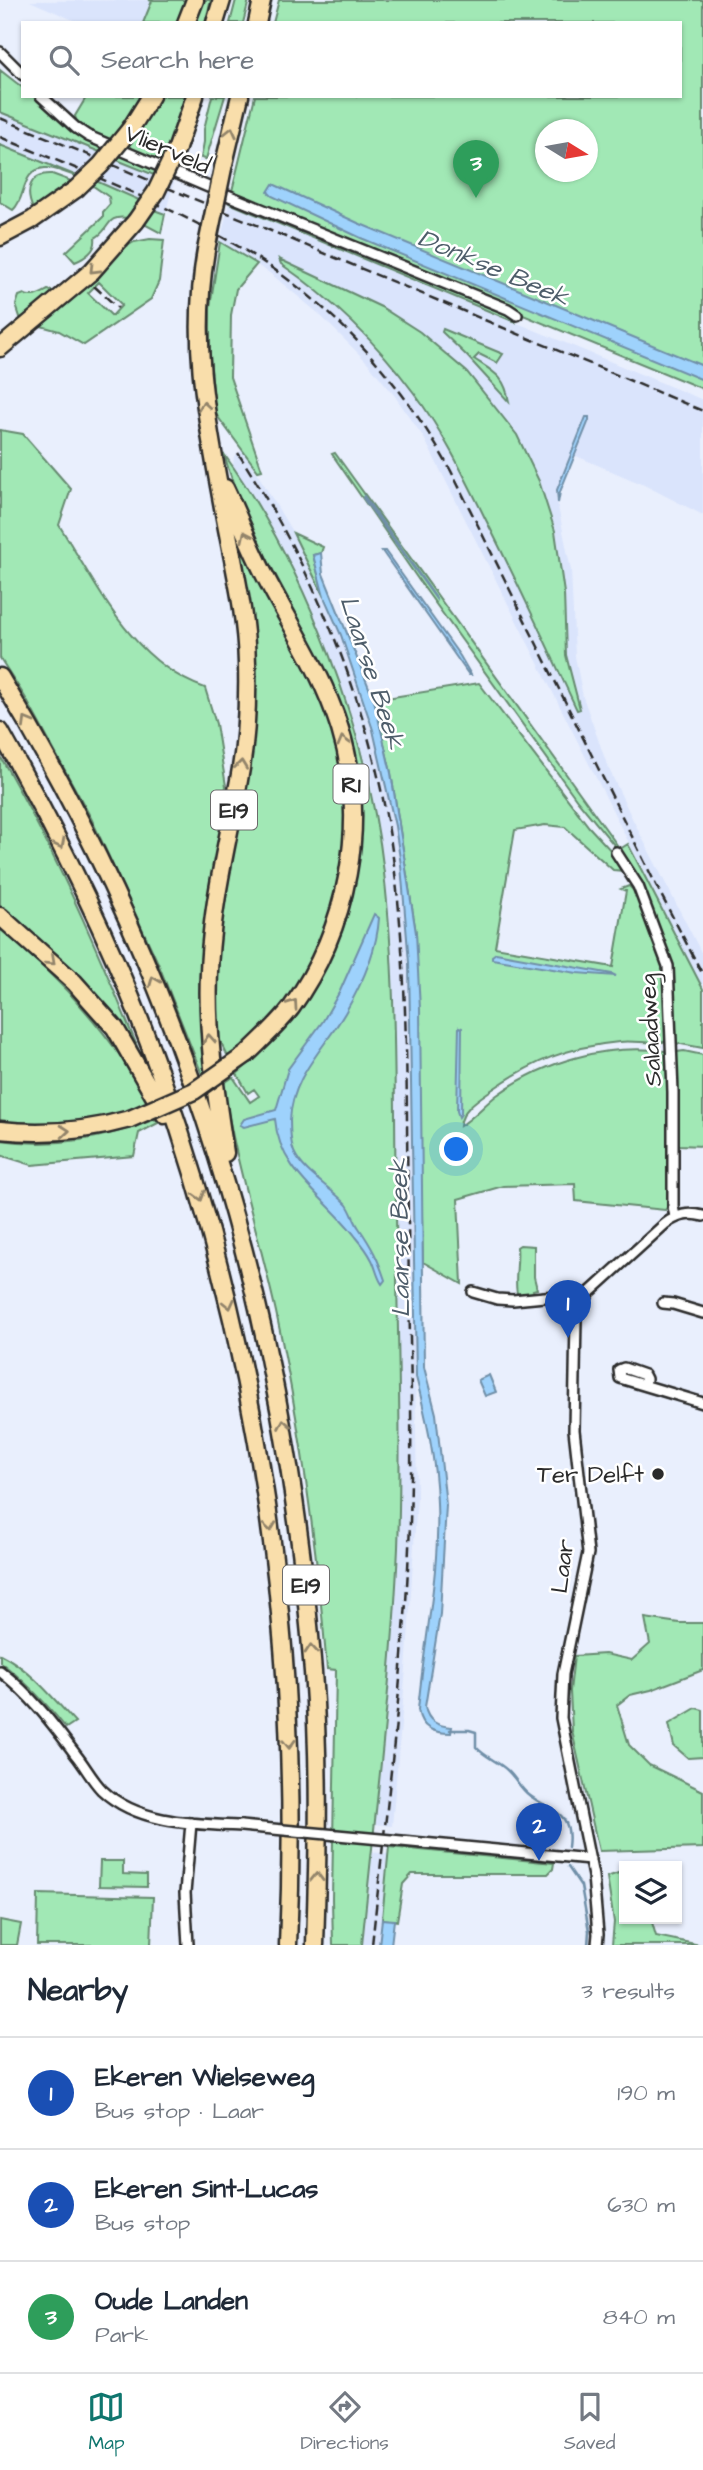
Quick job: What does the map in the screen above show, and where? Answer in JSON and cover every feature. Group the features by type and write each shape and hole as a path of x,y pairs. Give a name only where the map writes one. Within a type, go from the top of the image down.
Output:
{"highway":[{"path":"187,21 195,0"},
{"path":"257,21 262,0"},
{"path":"0,236 32,220 76,189 101,165 131,128 150,98"},
{"path":"5,344 92,271 136,221 156,192 177,148 194,98"},
{"name":"R1","path":"0,1130 73,1131 130,1119 194,1091 247,1054 291,1007 317,965 331,935 342,901 353,831 352,795 345,746 326,691 265,576 218,473 203,400 199,353 200,303 206,250 240,98"},
{"name":"E19","path":"218,473 240,590 247,663 247,712 242,766 215,906 208,973 210,1050 233,1207"},
{"name":"E19","path":"0,677 53,768 104,867 149,968 188,1068 233,1207 255,1286 278,1395 302,1550 314,1674 317,1746 316,1945"},
{"name":"E19","path":"0,732 29,784 108,944 161,1075 212,1238 240,1351 272,1535 285,1667 290,1751 288,1945"},
{"name":"E19","path":"0,916 74,982 115,1028 187,1154"}],"street":[{"path":"0,52 21,73"},
{"name":"Vlierveld","path":"43,98 88,136 517,315"},
{"name":"Salaadweg","path":"616,852 638,886 668,966 675,1217"},
{"path":"473,1292 497,1299 576,1294 585,1298 675,1217 687,1214 703,1216"},
{"name":"Laar","path":"585,1298 576,1318 573,1408 575,1455 588,1553 567,1647 561,1718 590,1859 597,1909 597,1945"},
{"path":"663,1303 703,1313"},
{"path":"645,1385 703,1403"},
{"path":"0,1671 39,1705 102,1790 135,1810 191,1823 590,1859"},
{"path":"188,1945 185,1893 191,1823"}],"shaded area":[{"path":"30,1 152,1 144,21 75,21"},
{"path":"0,112 100,152 77,176 0,145"},
{"path":"117,160 154,175 139,200 96,181"},
{"path":"171,180 174,182 165,214 154,210"},
{"path":"229,203 703,400 703,515 644,485 574,455 556,497 571,570 575,656 583,697 608,767 703,956 703,989 424,438 368,363 318,313 271,274 220,242"},
{"path":"243,450 293,533 341,635 358,683 385,778 395,826 406,915 417,1497 392,1826 374,1824 391,1655 399,1496 393,1020 383,869 355,736 325,645 284,554 233,466 234,456"},
{"path":"371,1852 389,1854 379,1945 362,1945"}],"green space":[{"path":"149,0 186,0 178,21 144,21 152,1"},
{"path":"202,0 211,0 206,21 193,21"},
{"path":"236,0 249,0 244,21 231,21"},
{"path":"279,0 703,0 703,389 523,315 515,307 477,296 232,191 255,98 682,98 682,21 274,21"},
{"path":"0,70 21,86 21,98 35,98 72,129 105,147 100,152 0,112"},
{"path":"86,98 140,98 110,142 78,126 75,116"},
{"path":"158,98 184,98 160,163 126,148"},
{"path":"212,98 224,98 206,159 201,158"},
{"path":"0,145 77,176 49,168 37,170 28,179 13,210 0,202"},
{"path":"122,154 157,169 154,175 117,160"},
{"path":"44,174 71,181 33,209 29,196 31,184"},
{"path":"96,181 139,200 128,218 112,220 95,238 90,253 75,262 66,252 103,217 103,212 110,204 109,197 92,185"},
{"path":"230,200 512,316 515,322 229,203"},
{"path":"154,210 165,214 161,233 144,224"},
{"path":"164,240 159,281 151,299 84,345 59,331 41,326 122,249 134,242","holes":["99,282 122,305 112,316 88,293"]},
{"path":"220,242 257,264 236,289 231,315 230,377 262,470 258,471 215,413 210,357 210,307"},
{"path":"279,259 381,307 420,332 467,372 517,435 539,481 555,531 564,593 566,655 580,709 577,710 461,470 425,408 369,339 336,307 281,264"},
{"path":"52,291 53,295 21,320 16,305 19,296 36,295"},
{"path":"443,329 503,354 497,363 479,354 474,359 493,371 501,380 509,402 442,332"},
{"path":"0,430 23,434 71,489 59,525 119,620 157,661 179,676 205,688 216,724 226,786 202,974 201,1021 207,1074 203,1077 158,963 91,818 25,697 0,658"},
{"path":"335,453 620,849 628,844 703,989 703,1048 675,1043 672,976 624,857 577,800 420,582 332,454"},
{"path":"224,454 282,548 329,654 364,765 376,820 388,915 394,1042 398,1548 392,1648 362,1945 333,1945 336,1670 327,1669 307,1489 285,1356 223,1084 233,1077 250,1102 259,1096 254,1089 248,1093 237,1074 271,1042 302,1006 324,971 341,934 353,894 360,854 358,772 350,732 336,693 247,517"},
{"path":"233,523 299,648 331,724 345,797 345,835 332,910 301,980 271,1020 244,1049 229,1059 216,1032 217,960 251,758 255,685 251,610"},
{"path":"293,533 323,547 321,553 313,555 324,597"},
{"path":"479,683 625,871 613,870 565,827 545,825 515,830 495,947 613,967 626,891 621,889 629,886 638,895 666,970 667,1041 600,1044 551,1057 521,1071 480,1098 467,1110 460,1126 497,1095 536,1072 577,1057 621,1050 643,1049 668,1053 671,1109 668,1206 665,1210 576,1201 575,1184 503,1186 458,1199 462,1284 423,1262 416,933 391,773 374,700"},
{"path":"0,756 77,906 143,1061 76,979 0,908"},
{"path":"0,929 65,988 84,1010 120,1055 150,1105 98,1122 50,1127 0,1123"},
{"path":"684,1051 703,1055 703,1146 679,1145 676,1054"},
{"path":"156,1119 158,1123 139,1133 134,1156 32,1165 0,1155 0,1140 40,1143 79,1140 117,1132"},
{"path":"534,1246 534,1277 537,1289 533,1290 535,1296 518,1296 517,1247"},
{"path":"645,1618 703,1623 703,1670 630,1695 617,1705 629,1745 649,1765 703,1791 703,1848 599,1851 572,1731 570,1691 574,1656 605,1654 632,1660 650,1644"},
{"path":"0,1654 31,1676 75,1722 66,1728 35,1693 0,1662"},
{"path":"696,1708 703,1710 703,1757 688,1758 674,1746 669,1724"},
{"path":"389,1847 554,1863 548,1874 412,1874 403,1884 397,1921 382,1919"},
{"path":"100,1861 123,1861 123,1874 147,1875 147,1887 99,1886"},
{"path":"619,1873 619,1924 652,1924 656,1936 700,1945 612,1945 614,1922 607,1877"},
{"path":"38,1894 153,1897 151,1945 37,1945"},
{"path":"0,1920 21,1924 17,1945 0,1945"}],"water":[{"path":"273,184 358,223 703,366 703,380 361,238 272,196 268,192"},
{"path":"586,417 589,417 589,420 558,503 557,490"},
{"path":"364,496 436,598 436,599 363,498"},
{"path":"382,551 385,551 471,675 469,675"},
{"path":"321,553 323,574 374,700 391,773 416,933 420,1009 424,1367 436,1414 446,1505 440,1614 425,1707 434,1722 452,1727 451,1733 429,1729 422,1722 418,1710 434,1581 437,1503 433,1455 416,1377 409,963 401,865 373,730 341,635 324,597 313,555"},
{"path":"374,914 379,918 378,931 368,967 345,1013 310,1064 296,1090 290,1128 298,1160 349,1208 377,1259 385,1280 382,1284 363,1245 294,1169 278,1138 275,1119 244,1127 240,1125 244,1119 276,1110 288,1069 323,1021 340,991"},
{"path":"496,953 616,976 577,973 492,959"},
{"path":"459,1027 462,1028 459,1117 457,1111"},
{"path":"489,1375 496,1392 485,1396 478,1380"},
{"path":"382,1919 394,1920 391,1945 379,1945"}],"waterway":[{"name":"Laarse Beek","path":"450,1730 476,1732 476,1747 507,1770 529,1795 559,1814 567,1826 568,1847"},
{"name":"Laarse Beek","path":"568,1867 581,1886 589,1931 588,1945"}],"railway":[{"path":"0,118 703,411"},
{"path":"0,137 166,208 260,260 318,303 392,381 451,471 703,975"},
{"path":"94,286 118,308"},
{"path":"238,453 294,549 318,599 358,703 385,810 399,909 406,1042 410,1507 398,1697 372,1945"}],"place":[{"name":"Oude Landen","path":"476,198"},
{"name":"Ekeren Wielseweg","path":"568,1338"},
{"name":"Ter Delft","path":"658,1474"},
{"name":"Ekeren Sint-Lucas","path":"539,1861"}],"water label":[{"name":"Donkse Beek","path":"494,267"}]}
